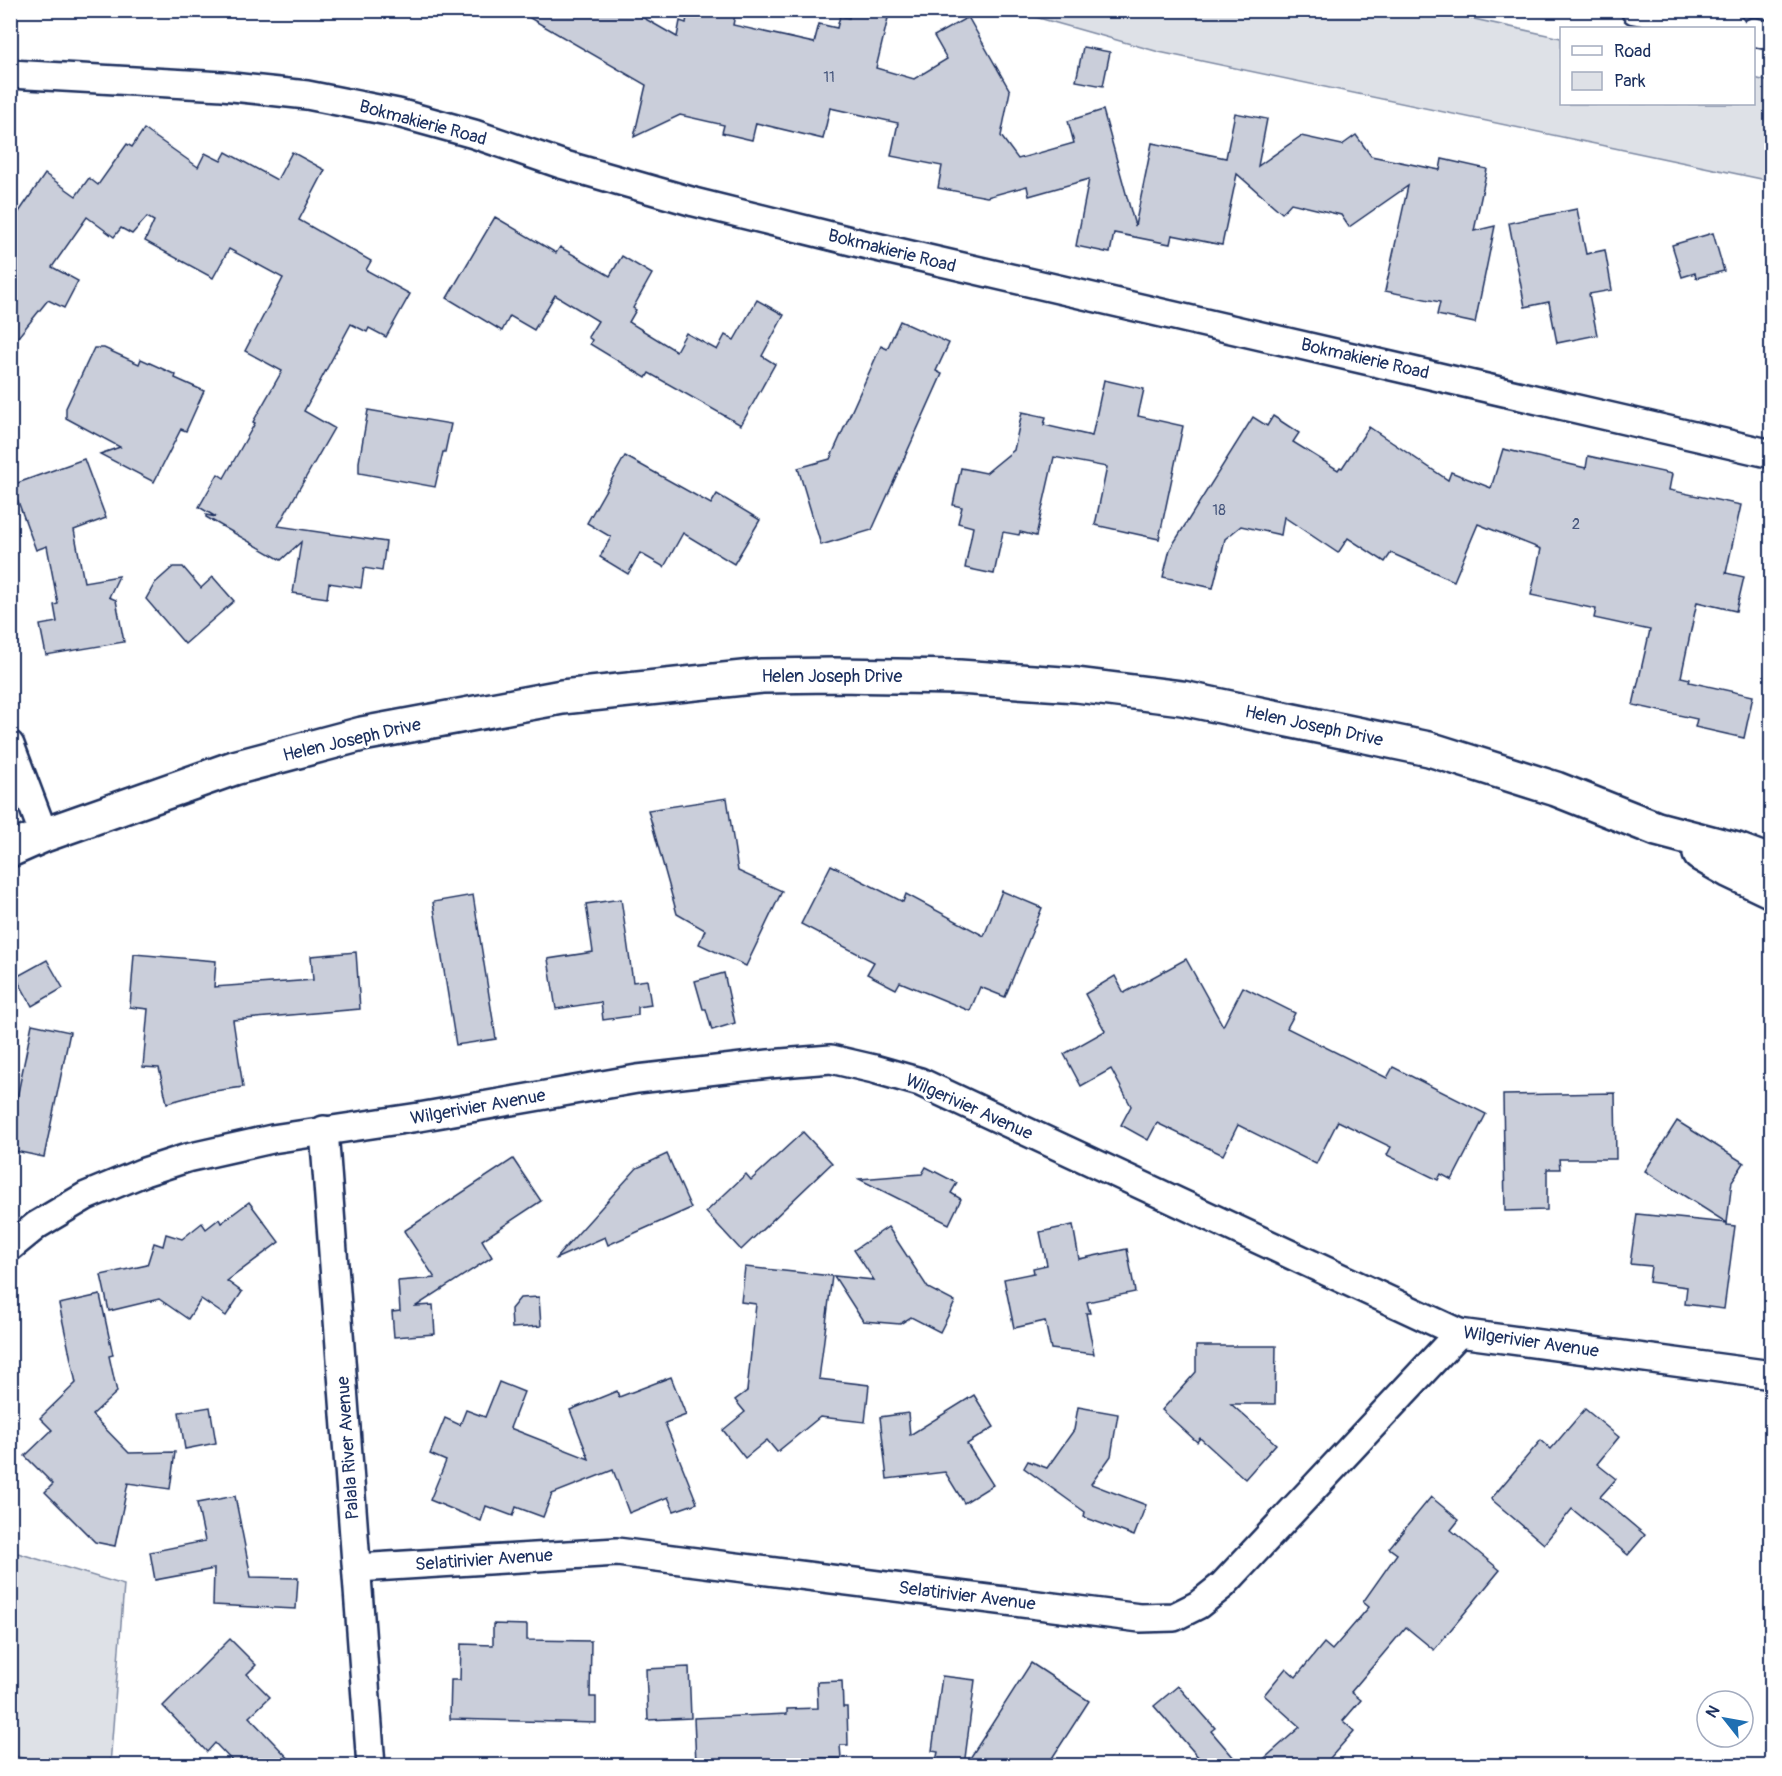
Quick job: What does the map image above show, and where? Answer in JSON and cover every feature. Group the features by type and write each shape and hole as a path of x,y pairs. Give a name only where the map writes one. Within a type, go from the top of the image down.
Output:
{"street":[{"path":"1635,10 1727,22"},
{"path":"1755,32 1772,36"},
{"name":"Bokmakierie Road","path":"10,74 224,86 307,95 398,113 474,134 561,164 694,202 848,241 1772,453"},
{"name":"Helen Joseph Drive","path":"10,850 44,835 234,768 362,734 562,697 739,678 834,675 959,676 1077,685 1182,698 1429,749 1556,789 1657,829 1737,850 1772,863"},
{"path":"10,745 44,835"},
{"name":"Helen Joseph Drive","path":"1657,829 1728,870 1772,891"},
{"name":"Wilgerivier Avenue","path":"10,1247 38,1225 86,1196 144,1172 196,1155 272,1138 419,1117 637,1079 831,1059 920,1082 1459,1333 1772,1375"},
{"name":"Palala River Avenue","path":"324,1130 372,1766"},
{"name":"Selatirivier Avenue","path":"357,1568 617,1552 1140,1618 1174,1617 1198,1605 1223,1585 1459,1333"}],"green space":[{"path":"1433,10 1560,38 1560,105 1755,105 1755,78 1771,82 1771,181 1159,52 1014,11"},
{"path":"11,1551 124,1585 110,1765 48,1765 11,1755"}],"building":[{"path":"516,10 630,10 677,37 680,21 686,23 688,10 736,10 733,25 814,43 819,24 837,28 840,16 849,18 851,10 858,10 888,18 876,68 914,79 947,59 934,36 968,17 1010,91 1001,136 1018,159 1074,143 1068,121 1103,110 1135,226 1152,143 1226,158 1235,113 1267,119 1258,166 1301,136 1342,145 1356,135 1371,156 1440,170 1442,159 1487,169 1474,231 1495,226 1475,323 1437,315 1440,302 1385,291 1408,186 1349,227 1341,215 1291,203 1282,213 1237,174 1222,245 1172,235 1170,244 1114,233 1110,253 1076,246 1089,179 1029,196 1027,186 987,197 938,188 942,166 891,156 898,123 830,108 823,139 756,123 752,140 722,133 724,125 680,115 634,137 646,85"},
{"path":"1083,47 1110,52 1103,86 1076,81"},
{"path":"144,129 198,167 205,153 221,161 226,152 277,180 292,152 325,170 299,220 371,261 366,270 410,294 386,337 369,328 367,332 351,324 304,411 334,428 278,526 386,542 382,571 364,568 361,588 329,583 327,598 293,593 301,542 281,560 206,517 206,515 216,517 199,507 218,474 224,478 282,371 245,351 283,278 229,249 213,278 145,241 154,221 147,217 132,234 121,228 114,237 87,217 52,267 78,281 64,308 48,300 10,347 10,207 19,212 45,174 76,196 89,178 98,185 127,144 132,147"},
{"path":"1577,209 1586,254 1605,250 1612,290 1589,294 1597,335 1557,343 1549,302 1525,307 1509,223"},
{"path":"495,217 556,253 560,247 610,276 622,256 652,274 633,308 636,310 629,322 676,351 686,333 717,350 725,335 734,340 757,300 784,315 762,356 775,364 741,425 649,373 646,378 590,344 592,340 588,337 598,321 555,295 534,330 510,316 502,331 447,298"},
{"path":"1713,233 1724,271 1696,278 1695,273 1682,277 1672,245"},
{"path":"900,321 949,343 936,371 942,374 872,530 821,545 798,468 830,459 881,346 887,349"},
{"path":"94,348 104,348 139,364 141,359 204,391 186,431 181,429 154,482 100,454 120,447 66,418 66,408"},
{"path":"1104,380 1144,389 1138,416 1183,426 1159,539 1095,525 1107,467 1054,457 1036,536 1020,532 1019,535 1003,532 994,574 965,568 973,527 958,523 962,507 953,505 961,468 986,473 1014,450 1022,412 1046,417 1044,425 1092,436"},
{"path":"368,410 451,424 435,487 359,473"},
{"path":"1273,416 1299,433 1293,442 1338,470 1342,468 1369,427 1448,480 1451,472 1491,488 1503,449 1586,468 1588,456 1672,474 1669,490 1741,505 1726,573 1744,577 1736,611 1697,602 1681,677 1690,679 1689,682 1753,696 1744,738 1695,727 1697,719 1633,705 1650,630 1594,618 1596,609 1531,595 1541,549 1478,524 1454,581 1391,553 1385,562 1348,538 1338,553 1284,517 1281,535 1241,526 1225,539 1213,588 1163,577 1170,549 1253,417 1267,426"},
{"path":"625,456 711,504 717,494 760,520 734,564 683,533 664,567 640,553 628,574 600,557 611,537 587,523"},
{"path":"84,459 106,518 74,530 84,582 119,576 109,597 116,600 124,642 46,655 40,625 57,622 54,605 58,604 47,546 36,550 12,485"},
{"path":"173,567 183,567 201,588 213,577 234,601 185,644 146,599 155,583"},
{"path":"727,798 738,871 782,891 746,966 699,944 705,930 677,914 648,810"},
{"path":"831,865 903,902 906,894 984,936 1002,891 1042,908 1005,997 980,987 970,1011 900,982 896,989 867,974 874,962 801,924"},
{"path":"473,895 496,1039 456,1045 433,902"},
{"path":"621,899 633,982 647,980 651,1005 638,1007 638,1015 603,1020 601,1002 556,1009 548,959 593,952 586,904"},
{"path":"356,952 360,1009 233,1020 243,1087 207,1092 167,1103 159,1068 143,1067 148,1009 130,1007 134,954 216,961 214,987 313,980 311,956"},
{"path":"1186,959 1223,1026 1243,987 1295,1013 1287,1028 1387,1078 1393,1067 1486,1114 1452,1180 1441,1174 1438,1180 1387,1155 1391,1147 1338,1121 1316,1164 1238,1125 1223,1155 1157,1123 1148,1140 1121,1125 1131,1106 1111,1069 1081,1086 1064,1054 1105,1031 1085,994 1115,976 1124,993"},
{"path":"47,960 63,988 32,1006 16,977"},
{"path":"724,973 735,1023 712,1030 695,981"},
{"path":"32,1024 70,1032 44,1157 10,1150 10,1107 15,1108"},
{"path":"1615,1093 1616,1159 1559,1159 1560,1169 1547,1169 1547,1210 1505,1211 1503,1095"},
{"path":"1677,1121 1744,1163 1732,1181 1727,1223 1645,1171"},
{"path":"803,1132 832,1163 741,1250 706,1212 746,1174 751,1180"},
{"path":"667,1154 691,1208 608,1245 605,1237 555,1259 637,1168"},
{"path":"513,1159 541,1201 482,1240 492,1257 416,1306 433,1305 435,1334 394,1337 392,1312 400,1311 398,1281 435,1278 404,1231"},
{"path":"926,1167 957,1183 951,1193 961,1199 949,1224 859,1179 922,1174"},
{"path":"249,1202 279,1242 227,1281 242,1292 226,1316 201,1299 188,1319 159,1299 109,1311 101,1275 147,1265 154,1243 163,1246 166,1234 182,1239 202,1223 206,1229 219,1219 221,1223"},
{"path":"1637,1214 1727,1223 1727,1225 1735,1226 1724,1309 1685,1304 1687,1287 1649,1282 1651,1266 1630,1264"},
{"path":"1073,1225 1079,1259 1127,1249 1135,1292 1087,1302 1090,1313 1086,1313 1094,1354 1051,1349 1045,1321 1014,1328 1004,1279 1034,1273 1033,1268 1047,1265 1040,1232"},
{"path":"888,1227 928,1288 955,1302 940,1332 911,1317 900,1324 863,1321 834,1276 874,1280 854,1250"},
{"path":"745,1267 832,1276 819,1379 869,1385 865,1422 820,1417 777,1452 767,1440 745,1458 723,1430 745,1412 735,1400 747,1391 756,1304 741,1302"},
{"path":"100,1295 113,1355 109,1356 117,1392 92,1415 129,1453 175,1452 170,1489 128,1483 115,1546 95,1542 45,1492 53,1484 25,1456 52,1430 40,1418 76,1383 59,1304"},
{"path":"539,1297 541,1326 512,1328 511,1309 520,1298"},
{"path":"1196,1346 1276,1346 1275,1404 1231,1404 1276,1444 1245,1479 1200,1438 1197,1442 1162,1410 1196,1372"},
{"path":"671,1377 686,1415 665,1423 697,1503 674,1511 668,1497 629,1513 613,1470 552,1494 543,1517 516,1507 513,1516 486,1506 481,1521 430,1500 446,1461 430,1454 445,1418 460,1425 466,1410 485,1417 499,1382 524,1392 510,1428 589,1459 570,1410 617,1391 619,1397"},
{"path":"974,1395 994,1427 967,1444 993,1485 964,1503 945,1472 887,1479 880,1417 908,1413 910,1435"},
{"path":"210,1407 216,1443 185,1449 179,1412"},
{"path":"1078,1407 1118,1414 1111,1456 1091,1484 1146,1505 1134,1536 1084,1517 1085,1512 1024,1468 1028,1461 1047,1468 1074,1430"},
{"path":"1585,1409 1619,1437 1597,1464 1616,1479 1600,1497 1645,1535 1628,1555 1572,1509 1544,1544 1491,1499 1541,1440 1551,1449"},
{"path":"235,1496 251,1577 298,1578 296,1609 213,1605 214,1569 155,1580 150,1552 205,1541 197,1503"},
{"path":"1431,1497 1459,1520 1451,1530 1500,1570 1434,1650 1406,1627 1351,1692 1361,1700 1343,1721 1354,1731 1323,1766 1256,1766 1300,1727 1264,1695 1286,1668 1296,1677 1324,1643 1332,1650 1369,1607 1363,1602 1397,1554 1389,1548"},
{"path":"493,1624 527,1625 527,1640 591,1641 590,1697 596,1697 596,1723 450,1719 451,1680 460,1680 461,1644 493,1645"},
{"path":"230,1639 256,1665 247,1674 270,1697 249,1717 296,1766 237,1766 215,1743 207,1752 163,1706"},
{"path":"1031,1663 1089,1701 1047,1766 965,1766"},
{"path":"689,1667 691,1718 648,1720 646,1669"},
{"path":"942,1676 975,1680 964,1766 935,1766 938,1752 932,1751"},
{"path":"842,1681 843,1707 847,1707 848,1745 840,1745 841,1758 819,1758 819,1765 746,1766 746,1761 696,1763 694,1718 787,1714 787,1709 818,1708 817,1682"},
{"path":"1178,1686 1215,1728 1211,1731 1241,1766 1206,1766 1154,1706"}]}
